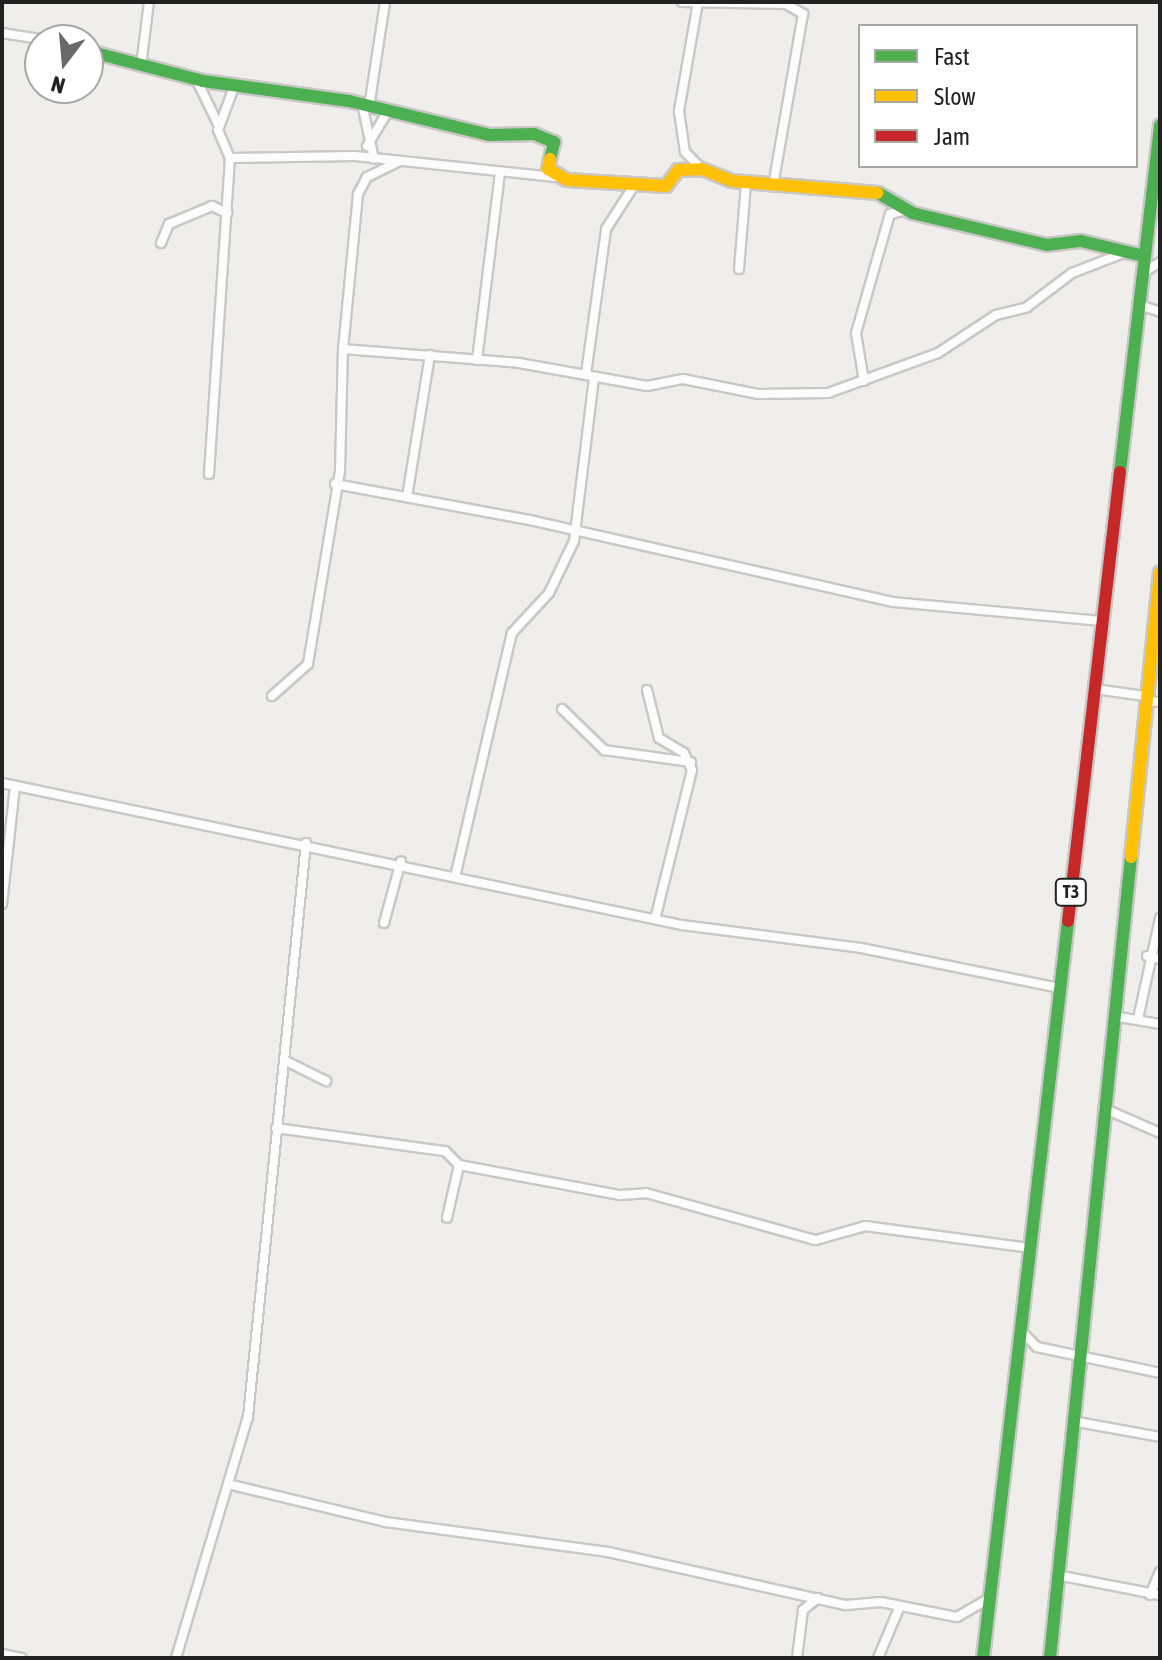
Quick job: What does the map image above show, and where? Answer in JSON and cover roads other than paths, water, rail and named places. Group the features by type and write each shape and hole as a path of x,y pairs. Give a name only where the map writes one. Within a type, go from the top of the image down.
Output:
{"main road":[{"path":"104,56 234,87 366,106 387,113 551,140 547,162 556,177 666,186 678,170 702,169 746,183 886,194 907,210 1047,245 1081,241 1144,256"},
{"name":"T3","path":"983,1658 1160,125"},
{"path":"1050,1658 1077,1352 1160,572"}],"street":[{"path":"141,66 149,2"},
{"path":"374,159 366,149 366,106 385,2"},
{"path":"682,2 783,3 803,18 773,186"},
{"path":"698,3 679,111 685,152 702,169"},
{"path":"2,33 24,36"},
{"path":"196,79 218,124 230,158 209,474"},
{"path":"218,124 234,87"},
{"path":"366,149 387,113"},
{"path":"230,158 374,159 556,177"},
{"path":"272,696 308,664 335,484 343,349 358,194 367,177 398,162"},
{"path":"477,360 500,173"},
{"path":"739,269 746,183"},
{"path":"456,873 512,633 549,593 575,533 606,229 636,184"},
{"path":"161,243 169,224 212,206 227,213"},
{"path":"864,381 856,333 890,214 907,210"},
{"path":"343,349 477,360 653,386 683,379 775,394 828,393 938,353 996,315 1027,307 1072,273 1126,252"},
{"path":"1142,274 1160,262"},
{"path":"1140,305 1160,312"},
{"path":"407,497 430,355"},
{"path":"335,484 893,602 1104,621"},
{"path":"1094,689 1160,702"},
{"path":"647,690 659,738 691,762"},
{"path":"562,709 604,750 691,762"},
{"path":"655,919 690,791 691,762"},
{"path":"2,783 401,861 655,919 888,953 1059,988"},
{"path":"2,898 15,786"},
{"path":"176,1658 232,1485 259,1337 256,1299 286,1061 306,843"},
{"path":"384,923 401,861"},
{"path":"1138,1019 1147,956 1160,918"},
{"path":"1147,956 1160,959"},
{"path":"1113,1016 1160,1024"},
{"path":"286,1061 326,1081"},
{"path":"1102,1108 1160,1133"},
{"path":"276,1128 445,1151 459,1165 485,1164 620,1195 646,1193 816,1240 865,1226 1022,1247"},
{"path":"447,1218 459,1165"},
{"path":"1021,1332 1037,1347 1077,1352 1160,1373"},
{"path":"1071,1421 1160,1437"},
{"path":"232,1485 386,1522 608,1552 818,1598 900,1606 957,1617 990,1597"},
{"path":"1057,1575 1155,1595 1160,1572"},
{"path":"797,1658 803,1610 818,1598"},
{"path":"878,1658 900,1606"},
{"path":"2,1654 22,1658"}]}
